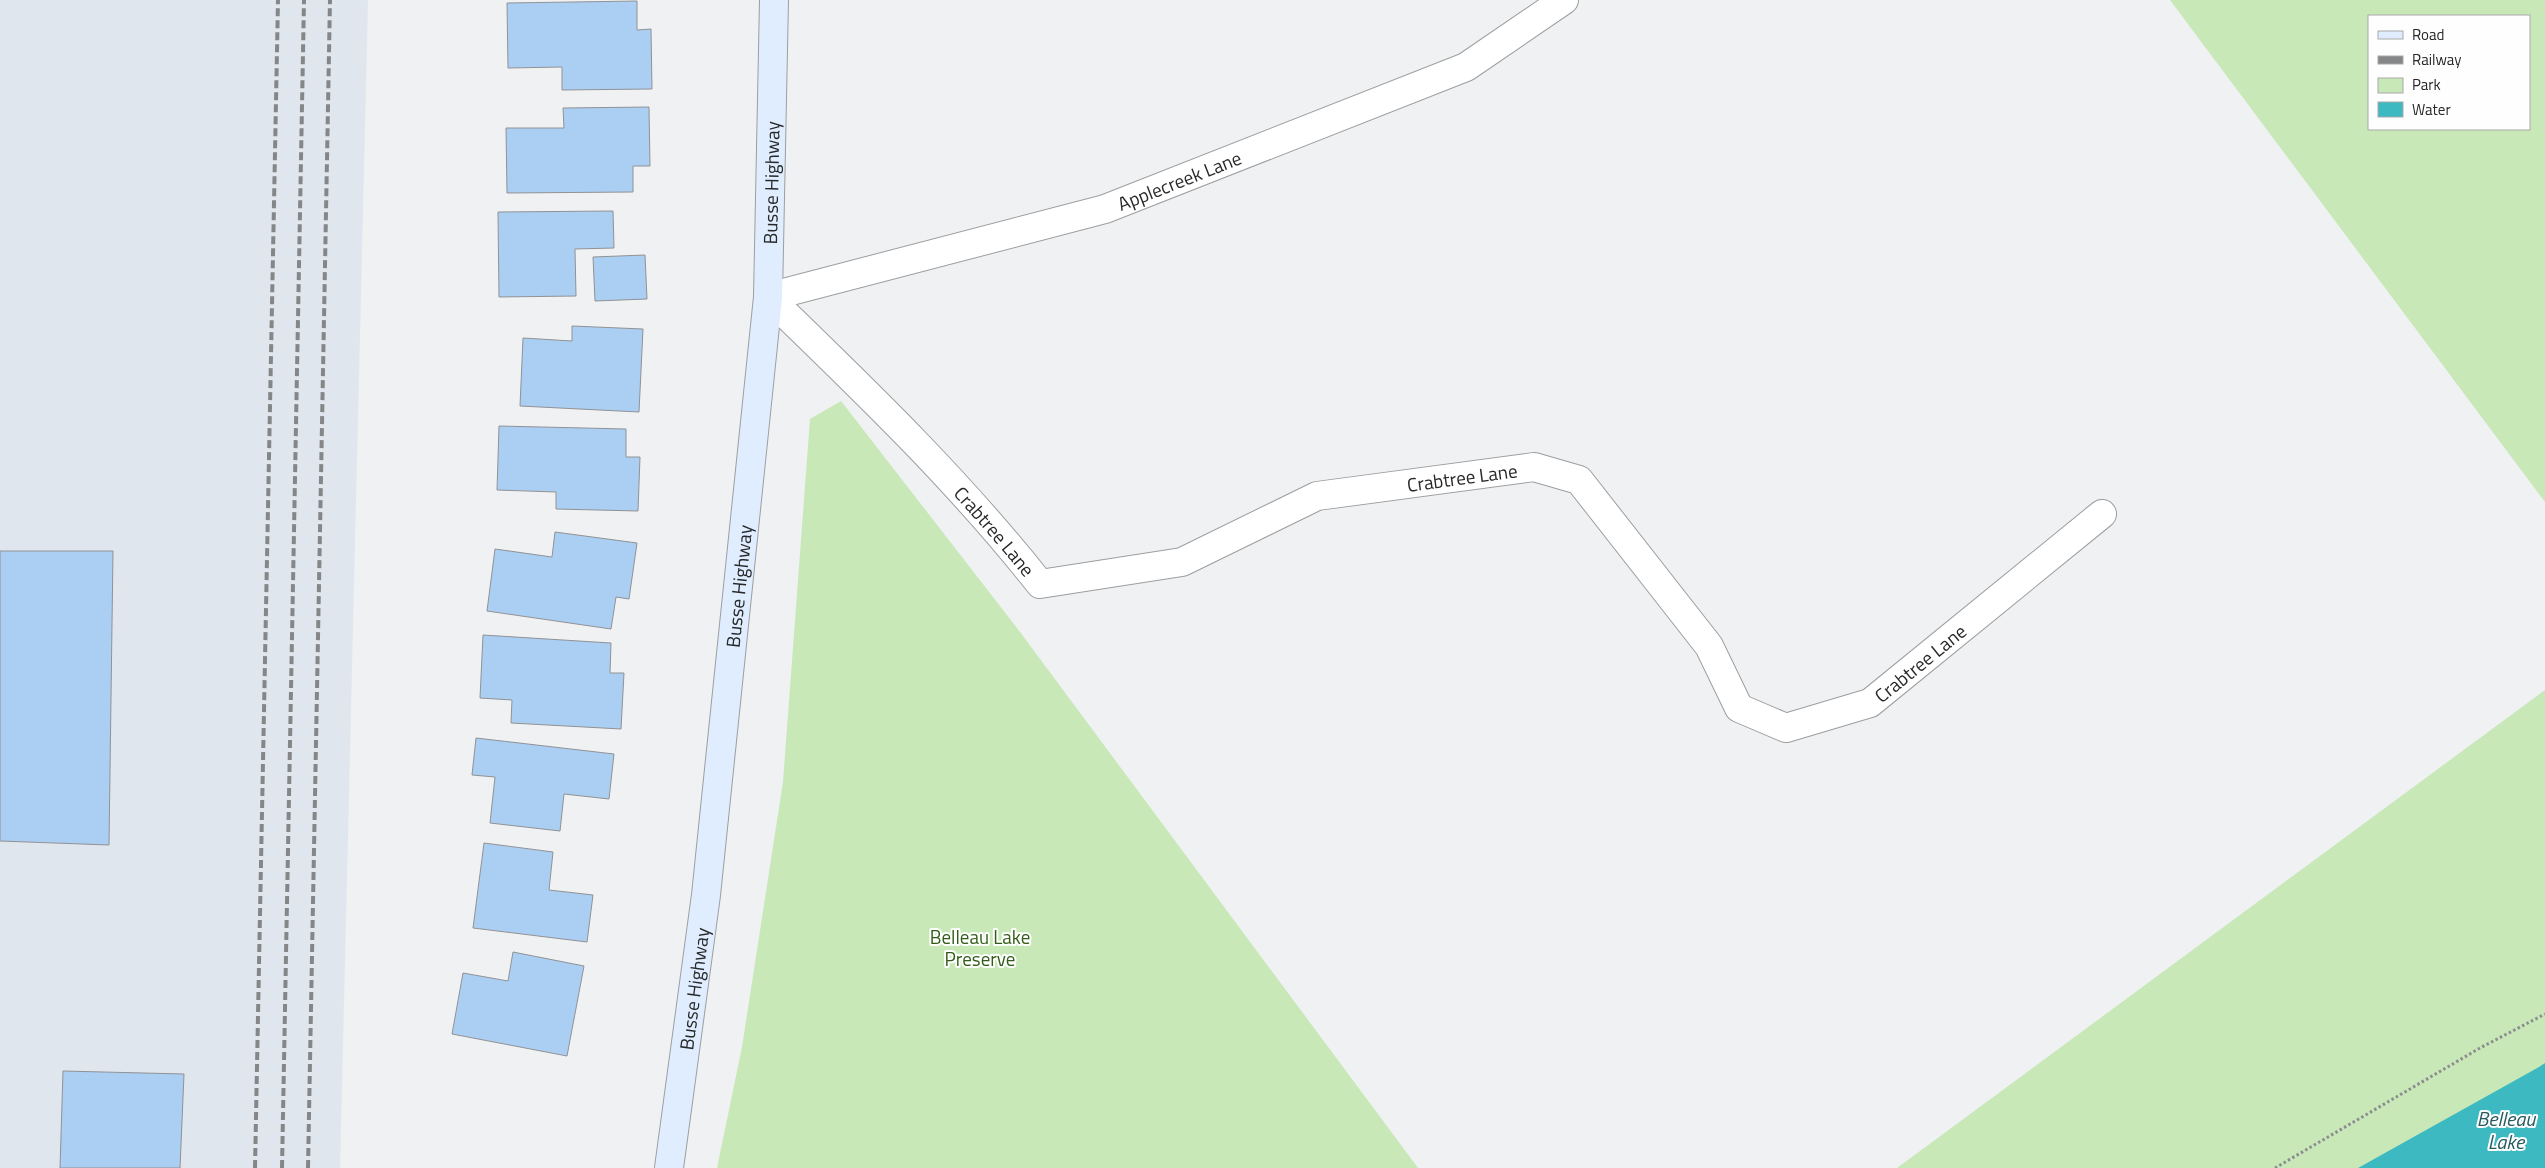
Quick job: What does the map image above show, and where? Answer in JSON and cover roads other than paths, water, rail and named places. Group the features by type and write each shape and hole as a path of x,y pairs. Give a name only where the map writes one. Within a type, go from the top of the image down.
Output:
{"main road":[{"name":"Busse Highway","path":"669,1168 706,895 768,297 774,0"}],"street":[{"name":"Applecreek Lane","path":"768,297 1105,209 1466,67 1564,0"},
{"name":"Crabtree Lane","path":"768,297 902,426 996,528 1040,584 1182,562 1317,496 1534,468 1579,480 1709,646 1739,708 1786,728 1870,703 2102,514"}],"water":[{"name":"Belleau Lake","path":"2545,1063 2545,1168 2358,1168 2539,1067"}],"railway":[{"path":"255,1168 278,0"},
{"path":"282,1168 304,0"},
{"path":"308,1168 330,0"}],"park label":[{"name":"Belleau Lake Preserve","path":"980,947"}]}
